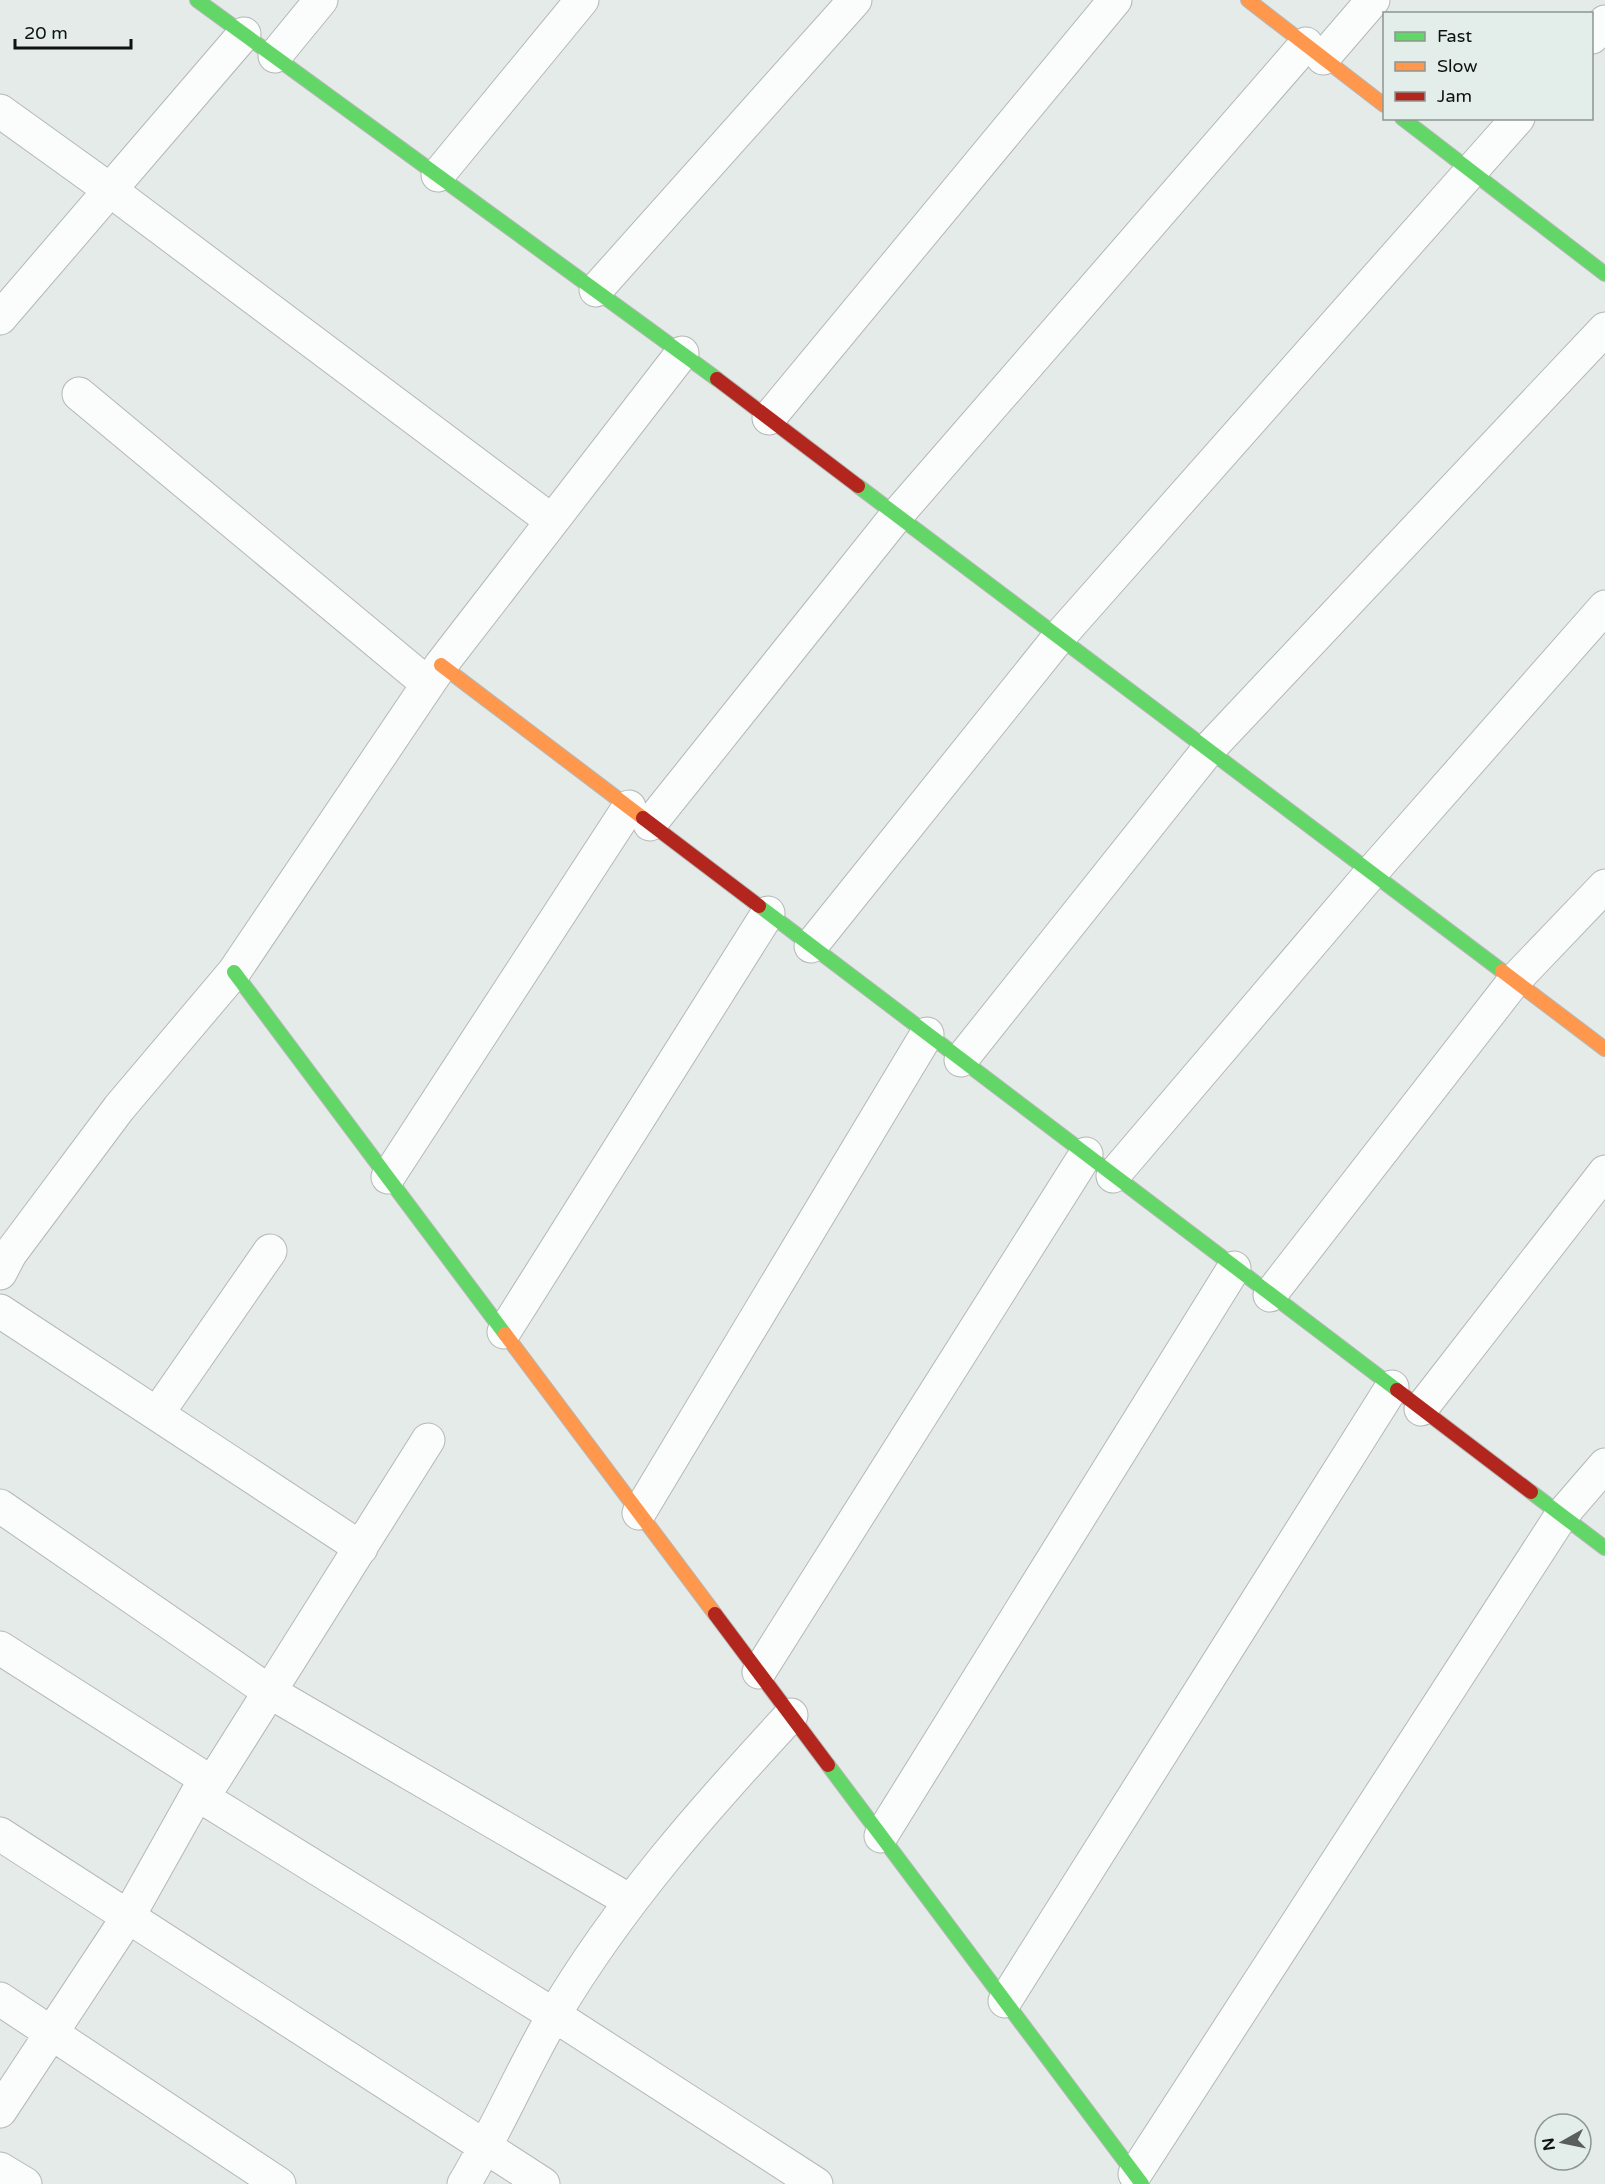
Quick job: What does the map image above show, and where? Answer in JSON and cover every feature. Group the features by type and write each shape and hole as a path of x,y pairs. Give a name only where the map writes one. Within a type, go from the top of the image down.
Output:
{"street":[{"path":"197,0 682,353 1605,1049"},
{"path":"274,57 321,0"},
{"path":"438,175 582,0"},
{"path":"596,290 855,0"},
{"path":"769,418 1115,0"},
{"path":"1248,0 1383,104"},
{"path":"388,1177 639,815 897,515 1314,51 1373,0"},
{"path":"1593,36 1605,22"},
{"path":"0,318 244,34"},
{"path":"0,111 110,190 552,522"},
{"path":"1405,120 1605,274"},
{"path":"811,946 1059,637 1516,120"},
{"path":"961,1060 1208,750 1605,329"},
{"path":"3,1256 119,1108 234,972 435,674 682,353"},
{"path":"79,394 435,674 639,815 1605,1548"},
{"path":"1113,1176 1371,873 1605,607"},
{"path":"1270,1295 1514,981 1605,885"},
{"path":"504,1332 768,913"},
{"path":"234,972 1138,2179 1561,1516 1605,1465"},
{"path":"639,1513 927,1034"},
{"path":"759,1672 1086,1154"},
{"path":"1421,1409 1605,1172"},
{"path":"157,1414 270,1251"},
{"path":"881,1836 1234,1268"},
{"path":"0,1311 361,1548"},
{"path":"1005,2001 1392,1387"},
{"path":"0,2111 128,1917 205,1788 270,1692 428,1440"},
{"path":"0,1506 270,1692 630,1901"},
{"path":"0,1648 205,1788 816,2184"},
{"path":"464,2184 486,2147 554,2015 630,1901 720,1791 791,1715"},
{"path":"0,1834 543,2184"},
{"path":"0,1999 279,2184"},
{"path":"0,2169 25,2184"}],"traffic: fast":[{"path":"197,0 717,379"},
{"path":"1405,120 1605,274"},
{"path":"858,486 1502,971"},
{"path":"759,906 1397,1390"},
{"path":"234,972 505,1334"},
{"path":"1531,1492 1605,1548"},
{"path":"828,1765 1142,2184"}],"traffic: slow":[{"path":"1248,0 1383,104"},
{"path":"441,665 643,818"},
{"path":"1502,971 1605,1049"},
{"path":"505,1334 715,1614"}],"traffic: jam":[{"path":"717,379 858,486"},
{"path":"643,818 759,906"},
{"path":"1397,1390 1531,1492"},
{"path":"715,1614 828,1765"}]}
